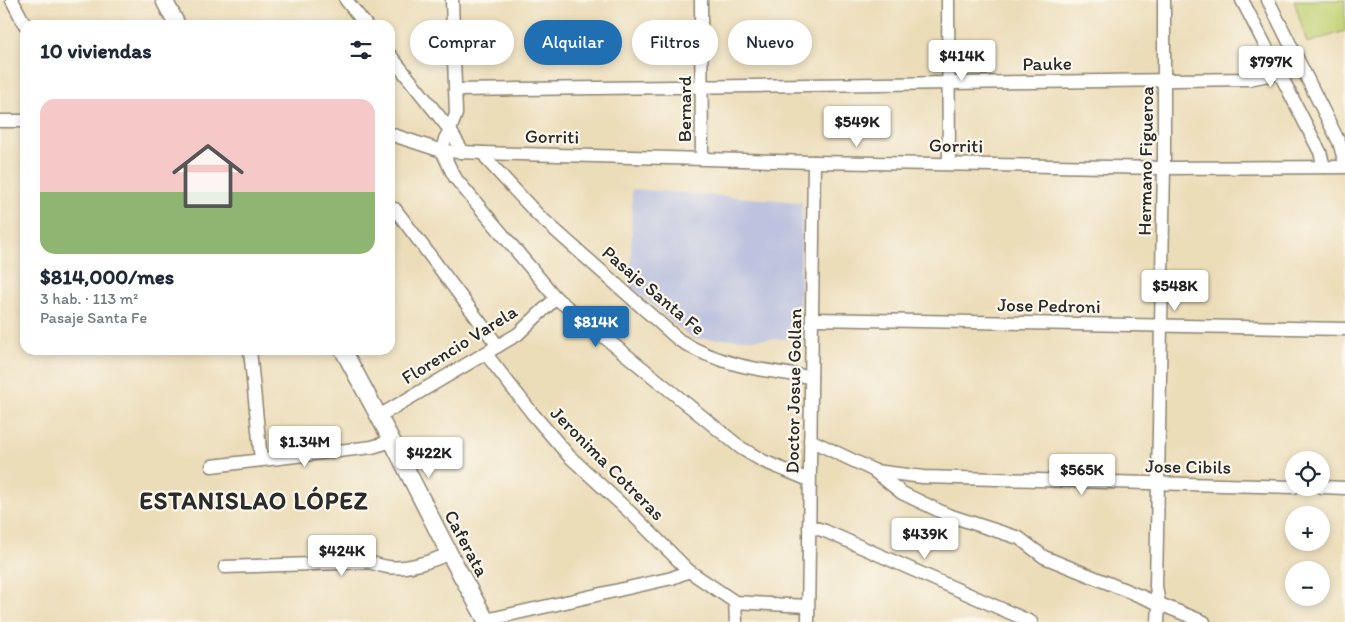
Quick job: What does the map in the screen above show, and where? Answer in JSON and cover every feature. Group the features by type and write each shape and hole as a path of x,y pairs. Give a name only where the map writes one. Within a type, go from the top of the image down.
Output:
{"street":[{"path":"12,0 23,20"},
{"path":"164,0 174,20"},
{"path":"346,0 362,20"},
{"path":"452,0 456,114 442,151 456,179 556,298 741,448 763,461 810,480"},
{"name":"Bernard","path":"701,0 702,158"},
{"path":"948,0 949,164"},
{"name":"Hermano Figueroa","path":"1158,622 1159,604 1156,586 1164,168 1164,0"},
{"path":"1242,0 1320,152 1324,167"},
{"path":"1268,0 1339,142 1345,163"},
{"path":"395,61 450,130 463,152"},
{"name":"Pauke","path":"455,90 1249,79 1278,73"},
{"path":"0,121 20,121"},
{"name":"Gorriti","path":"395,136 442,151 483,153 814,162 1164,168 1345,167"},
{"name":"Pasaje Santa Fe","path":"483,153 538,215 679,340 692,348 738,366 769,372 812,376"},
{"name":"Doctor Josue Gollan","path":"808,622 814,162"},
{"path":"395,209 498,346"},
{"name":"Florencio Varela","path":"378,416 518,334 556,298"},
{"name":"Jose Pedroni","path":"813,319 1345,329"},
{"name":"Jeronima Cotreras","path":"486,354 532,414 569,456 634,516 689,571 735,602"},
{"path":"250,355 261,460"},
{"name":"Caferata","path":"346,355 449,554 487,621"},
{"path":"810,440 872,470 902,493 948,515 1019,538 1044,557 1204,622"},
{"path":"212,466 372,447 392,441"},
{"name":"Jose Cibils","path":"872,470 923,477 1285,487"},
{"path":"1330,488 1345,488"},
{"path":"809,526 825,531 1030,622"},
{"path":"225,567 369,562 399,567 435,560 449,554"},
{"path":"487,621 672,578 689,571"},
{"path":"736,622 735,602 807,606"}],"shaded area":[{"path":"632,189 802,202 798,339 693,339 631,287"}],"green space":[{"path":"1294,0 1345,0 1345,31 1307,43"}],"district":[{"name":"ESTANISLAO LÓPEZ","path":"254,501"}]}
